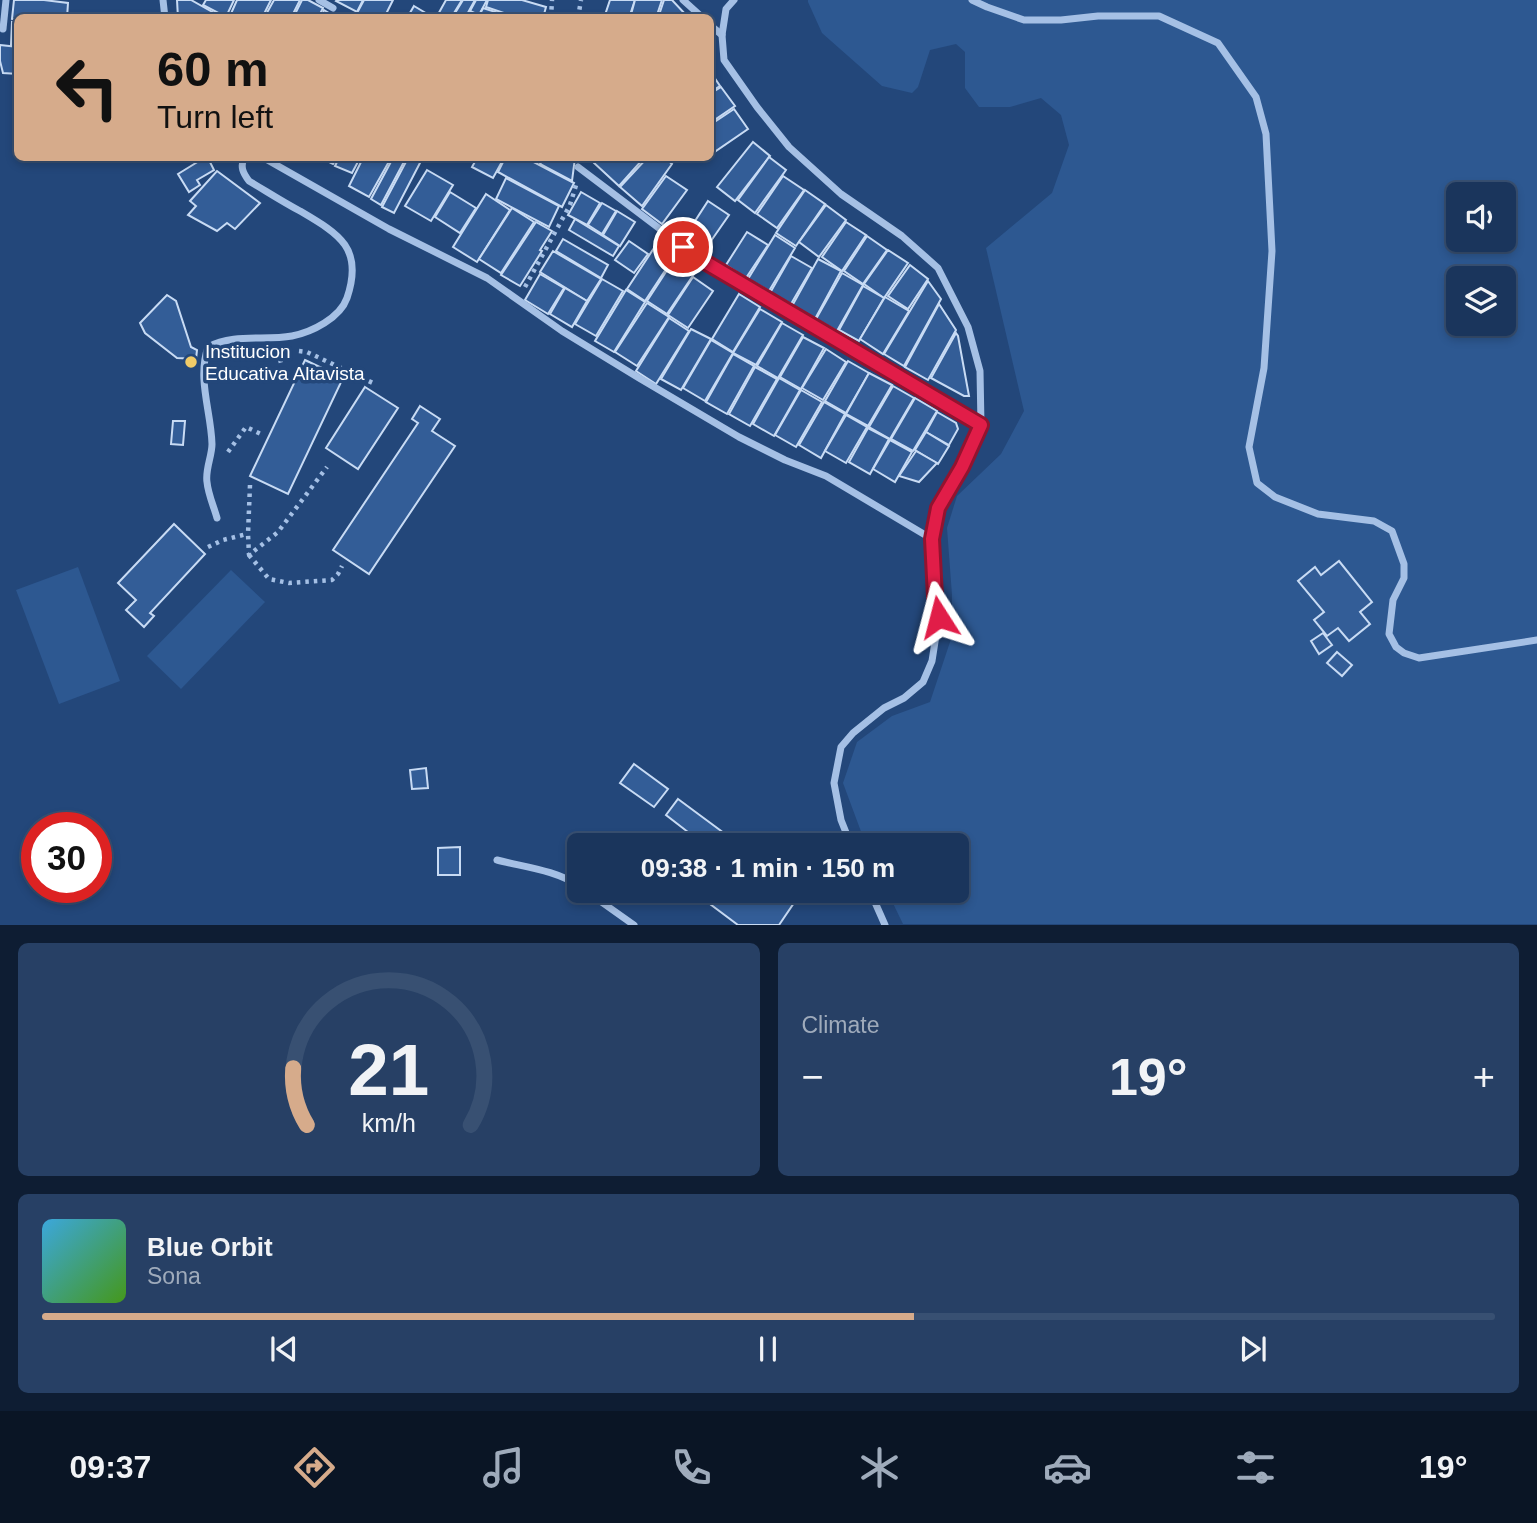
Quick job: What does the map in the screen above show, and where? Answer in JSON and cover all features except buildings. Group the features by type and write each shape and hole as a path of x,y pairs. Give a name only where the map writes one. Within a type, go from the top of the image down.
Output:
{"street":[{"path":"3,29 6,0"},
{"path":"319,0 333,8"},
{"path":"683,0 699,14"},
{"path":"734,0 726,9 722,35 724,60 789,147 841,194 902,236 938,268 968,327 980,372 981,425 962,467 938,508 932,539 935,597 939,617 932,661 923,681 904,698 884,708 853,733 841,747 834,783 846,833"},
{"path":"972,0 1024,19 1159,16 1218,43 1255,97 1266,134 1272,251 1264,368 1249,447 1257,483 1275,497 1318,514 1374,521 1392,531 1404,564 1404,578 1393,600 1388,634 1396,647 1404,653 1419,658 1537,640"},
{"path":"714,28 722,35"},
{"path":"218,518 206,481 212,446 203,377 208,347 230,340 293,335 321,325 345,303 354,274 349,252 336,234 249,181 243,173 243,161"},
{"path":"269,161 389,229 487,278 562,331 739,437 785,460 826,476 932,539"},
{"path":"578,167 705,262 981,425"},
{"path":"497,860 567,879"},
{"path":"603,903 634,925"},
{"path":"875,903 885,925"}],"path":[{"path":"517,300 570,205 578,182 578,167"},
{"path":"286,383 277,349 287,350"},
{"path":"297,351 307,352 376,384"},
{"path":"206,481 246,427 261,434"},
{"path":"249,555 278,532 327,467"},
{"path":"250,485 249,555 270,579 289,583 332,580 342,566"},
{"path":"208,547 248,534"}],"shaded area":[{"path":"808,0 1537,0 1537,924 903,924 893,903 969,903 969,833 862,833 843,783 857,742 892,716 930,702 952,636 947,528 957,496 1001,454 1024,411 986,248 1052,193 1069,145 1061,115 1041,98 1010,107 979,107 965,88 965,52 956,44 930,50 918,87 912,93 882,86 822,33"},
{"path":"78,567 120,681 59,704 16,590"},
{"path":"231,570 265,602 181,689 147,656"}],"place":[{"name":"Institucion Educativa Altavista","path":"191,362"}],"route":[{"path":"683,247 981,425 962,467 938,508 932,539 935,597 939,617"}]}
